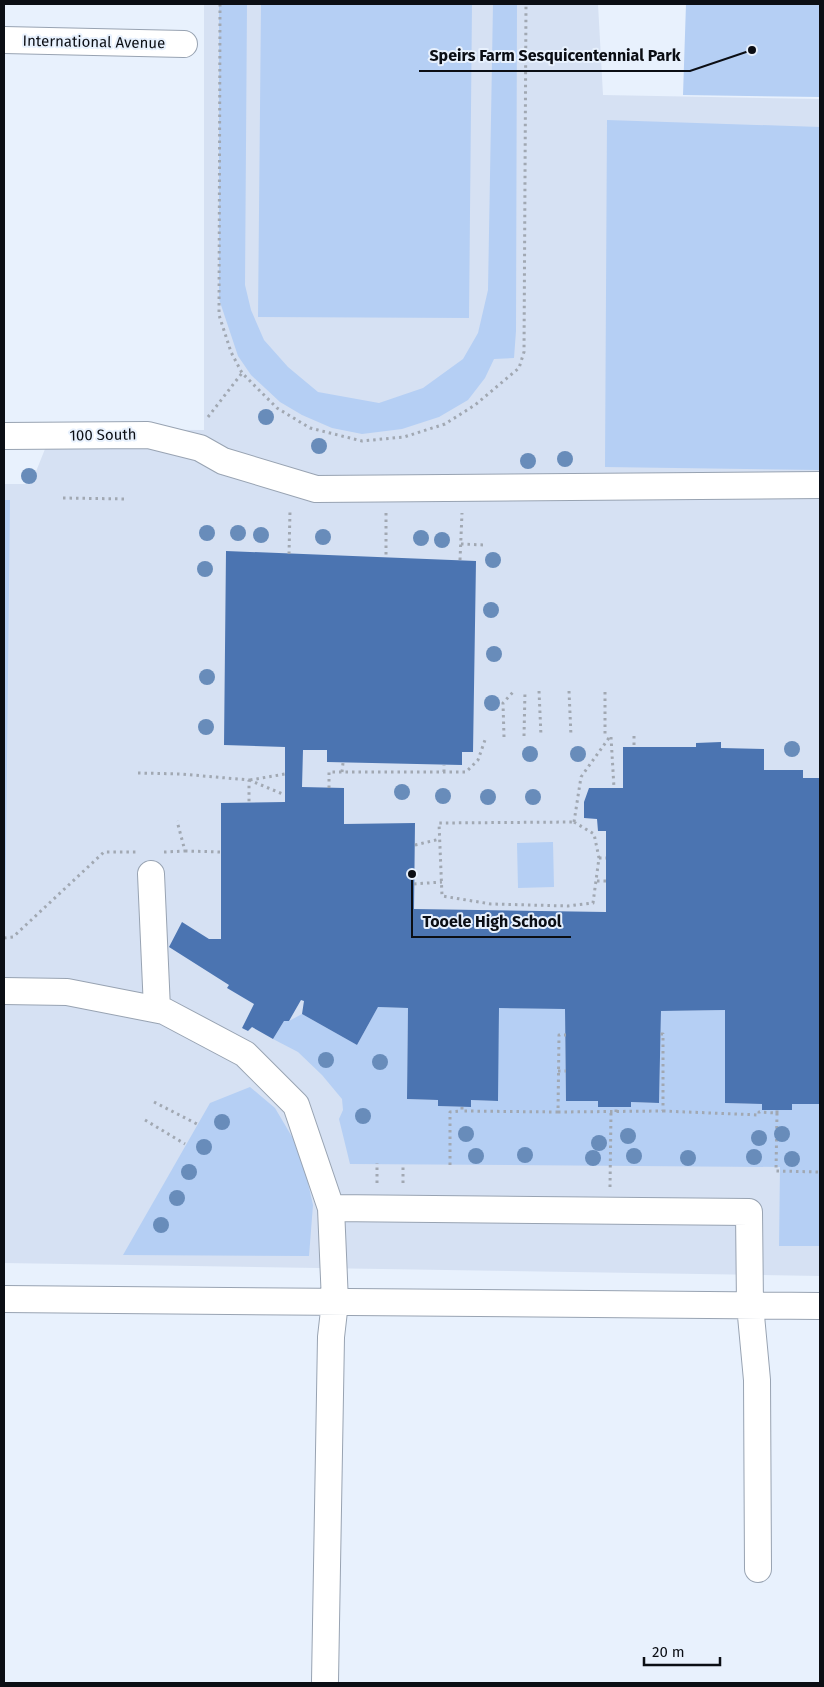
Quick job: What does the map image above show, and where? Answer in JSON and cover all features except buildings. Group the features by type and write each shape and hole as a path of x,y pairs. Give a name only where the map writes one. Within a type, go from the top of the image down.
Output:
{"street":[{"name":"International Avenue","path":"4,40 184,44"},
{"name":"100 South","path":"4,436 148,435 200,448 223,461 316,489 820,485"},
{"path":"150,859 156,1009"},
{"path":"4,991 67,992 164,1010 246,1054 296,1104 330,1208 335,1302 331,1337 325,1681"},
{"path":"330,1208 749,1212 750,1304 757,1380 758,1569"},
{"path":"4,1299 820,1306"}],"path":[{"path":"220,4 219,315 231,352 242,373 277,408 310,428 362,441 404,437 446,424 475,405 520,368 524,352 526,4"},
{"path":"208,417 242,373"},
{"path":"63,498 128,499"},
{"path":"289,554 290,511"},
{"path":"460,560 462,512"},
{"path":"386,513 386,557"},
{"path":"461,544 485,545"},
{"path":"504,736 503,703 514,691"},
{"path":"524,736 525,691"},
{"path":"539,691 541,736"},
{"path":"570,691 571,736"},
{"path":"605,692 605,735"},
{"path":"574,822 581,777 611,735 614,788"},
{"path":"329,788 329,772 466,772 478,760 486,736"},
{"path":"634,736 634,747"},
{"path":"342,763 342,772"},
{"path":"444,765 444,772"},
{"path":"138,773 181,774 249,780 285,774"},
{"path":"249,780 285,795"},
{"path":"249,780 249,802"},
{"path":"177,821 185,851"},
{"path":"574,822 594,834 599,858 593,903 568,906 491,904 442,896 439,823 574,822"},
{"path":"415,846 440,839"},
{"path":"4,938 13,937 104,852 150,859 185,851 221,852"},
{"path":"599,858 606,858"},
{"path":"597,881 606,881"},
{"path":"414,884 442,882"},
{"path":"660,1034 663,1034 661,1070 663,1111"},
{"path":"558,1112 559,1035 566,1035"},
{"path":"558,1071 566,1071"},
{"path":"154,1102 197,1124"},
{"path":"616,1107 616,1112"},
{"path":"450,1165 450,1112 462,1109 558,1112 663,1111 759,1115 759,1112 777,1111 776,1171 820,1172"},
{"path":"610,1168 611,1112"},
{"path":"144,1120 185,1144"}],"shaded area":[{"path":"204,4 598,4 603,95 820,99 820,1276 4,1263 4,484 31,484 53,429 204,430"},
{"path":"219,4 247,4 245,285 251,310 264,340 288,367 318,392 379,403 423,388 463,359 478,333 488,290 493,4 517,4 516,331 514,358 494,359 485,378 468,400 439,417 402,429 362,434 332,428 302,415 280,402 251,375 238,356 219,299"},
{"path":"261,4 472,4 469,318 258,317"},
{"path":"686,4 820,4 820,97 683,95"},
{"path":"607,120 820,127 820,470 605,467"},
{"path":"4,500 10,500 5,935 4,935"},
{"path":"553,842 554,887 518,888 517,843"},
{"path":"378,1007 408,1008 407,1099 438,1100 438,1106 470,1107 471,1100 497,1101 499,1008 565,1009 566,1101 598,1101 598,1107 630,1107 631,1102 659,1103 661,1011 725,1010 726,1103 762,1104 762,1110 792,1110 792,1104 819,1104 820,1052 820,1246 779,1246 780,1167 350,1164 339,1119 343,1110 342,1099 322,1075 298,1052 273,1039 284,1021 289,1021 302,1014 357,1045"},
{"path":"250,1087 275,1108 301,1152 313,1205 309,1256 123,1255 210,1103"}],"place":[{"name":"Speirs Farm Sesquicentennial Park","path":"752,50"},
{"name":"Tooele High School","path":"412,874"}]}
